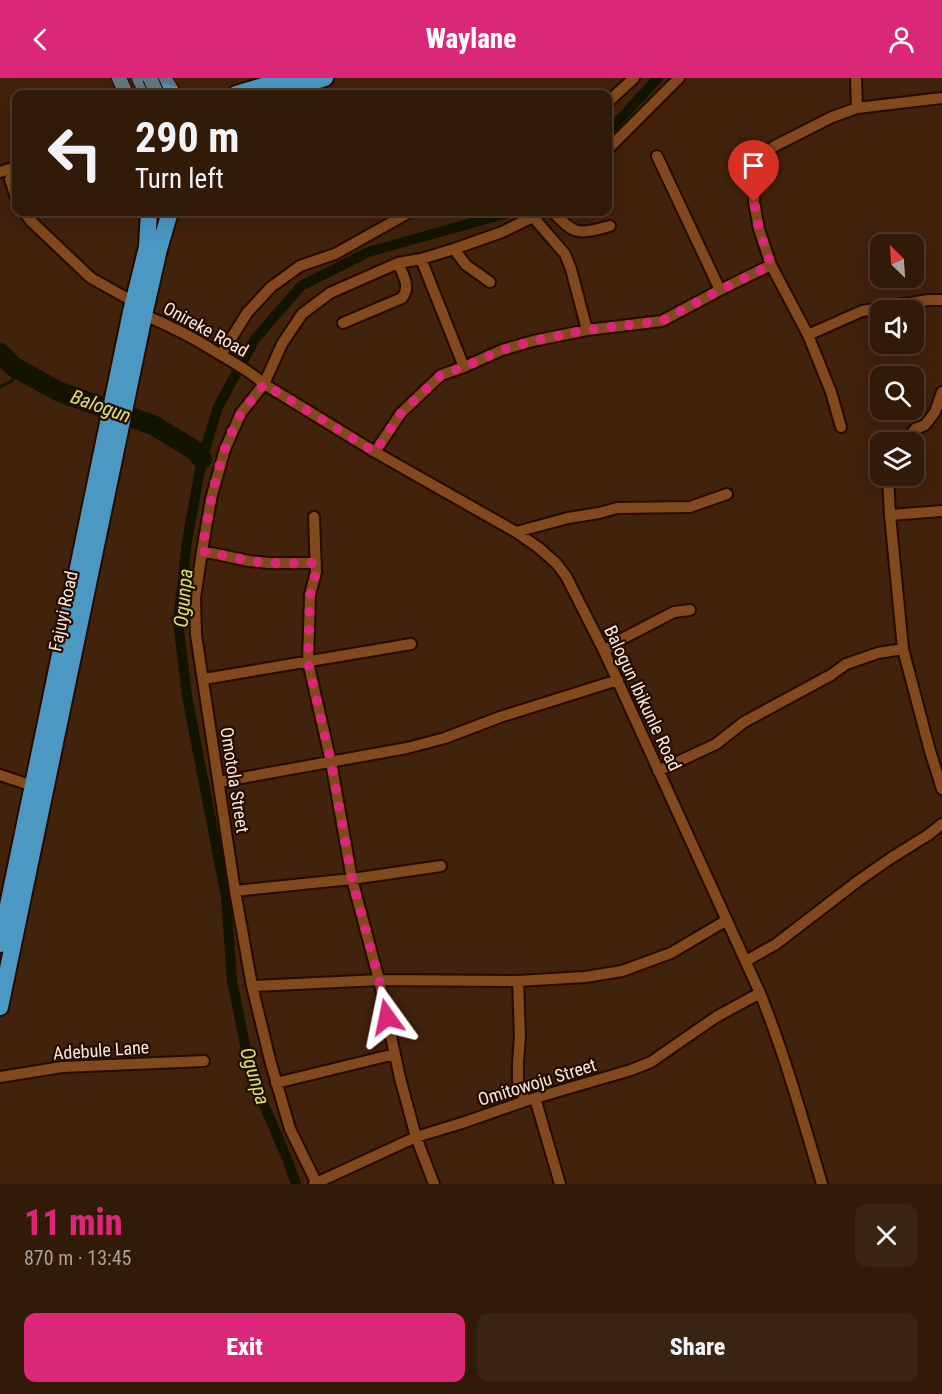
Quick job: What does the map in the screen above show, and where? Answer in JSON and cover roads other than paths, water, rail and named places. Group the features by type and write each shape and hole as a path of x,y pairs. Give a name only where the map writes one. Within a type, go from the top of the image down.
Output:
{"highway":[{"path":"250,90 290,78"},
{"path":"286,90 325,78"},
{"path":"153,248 158,216"},
{"name":"Fajuyi Road","path":"0,1007 117,411 134,302 153,248"},
{"name":"Fajuyi Road","path":"0,944 117,411 144,315 153,248"}],"street":[{"path":"612,98 634,78"},
{"path":"612,145 679,78"},
{"path":"856,78 857,108"},
{"path":"841,427 831,392 808,335 771,265 759,229 754,202 755,180 761,160 773,147 832,117 857,108 942,98"},
{"path":"657,156 720,290"},
{"path":"27,216 92,278 134,302"},
{"path":"226,358 247,313 271,287 300,266 335,254 403,216"},
{"name":"Omotola Street","path":"316,1184 290,1129 276,1083 252,986 235,891 196,635 195,598 211,499 225,449 242,413 264,384 282,344 302,314 330,292 398,263 454,249 502,232 534,216"},
{"path":"539,216 565,254 587,330"},
{"path":"557,216 575,231 584,233 610,226"},
{"path":"454,249 466,265 490,282"},
{"path":"421,259 464,367"},
{"path":"343,323 402,298 407,292 407,286 398,263"},
{"path":"375,452 401,413 441,375 502,350 533,341 587,330 662,321 771,265"},
{"path":"808,335 862,311 916,301 942,300"},
{"name":"Onireke Road","path":"144,315 176,329 252,374"},
{"name":"Balogun Ibikunle Road","path":"252,374 264,384 375,452 516,532 539,548 566,576 618,680 760,993 783,1055 822,1184"},
{"path":"913,432 925,425 935,412 942,392"},
{"path":"889,486 903,649 942,789"},
{"path":"516,532 567,518 617,508 690,507 727,494"},
{"path":"890,515 942,511"},
{"path":"314,517 316,572 310,595 308,662 331,762 352,879 379,980 416,1137 434,1184"},
{"path":"202,551 259,562 316,563"},
{"path":"604,651 618,641 675,612 690,610"},
{"path":"204,679 411,644"},
{"path":"658,771 717,744 744,722 831,675 846,664 878,652 903,649"},
{"path":"219,782 406,748 445,738 520,710 618,680"},
{"path":"0,776 33,786"},
{"path":"746,961 776,944 858,881 942,824"},
{"path":"235,891 441,867"},
{"path":"252,986 379,980 518,981 585,977 622,970 671,953 727,920"},
{"path":"518,981 520,1036 518,1081 530,1100 560,1184"},
{"name":"Omitowoju Street","path":"316,1184 416,1137 604,1079 651,1062 716,1017 760,993"},
{"path":"276,1083 395,1054"},
{"name":"Adebule Lane","path":"0,1077 62,1067 204,1061"}],"waterway":[{"name":"Ogunpa","path":"612,128 658,78"},
{"name":"Ogunpa","path":"296,1184 251,1074 232,981 226,897 187,696 178,622 187,541 202,459 218,407 255,339 301,286 368,252 497,216"},
{"name":"Balogun","path":"0,353 14,367 60,392 153,425 196,451 202,459"},
{"path":"0,387 12,381 18,369"}]}
